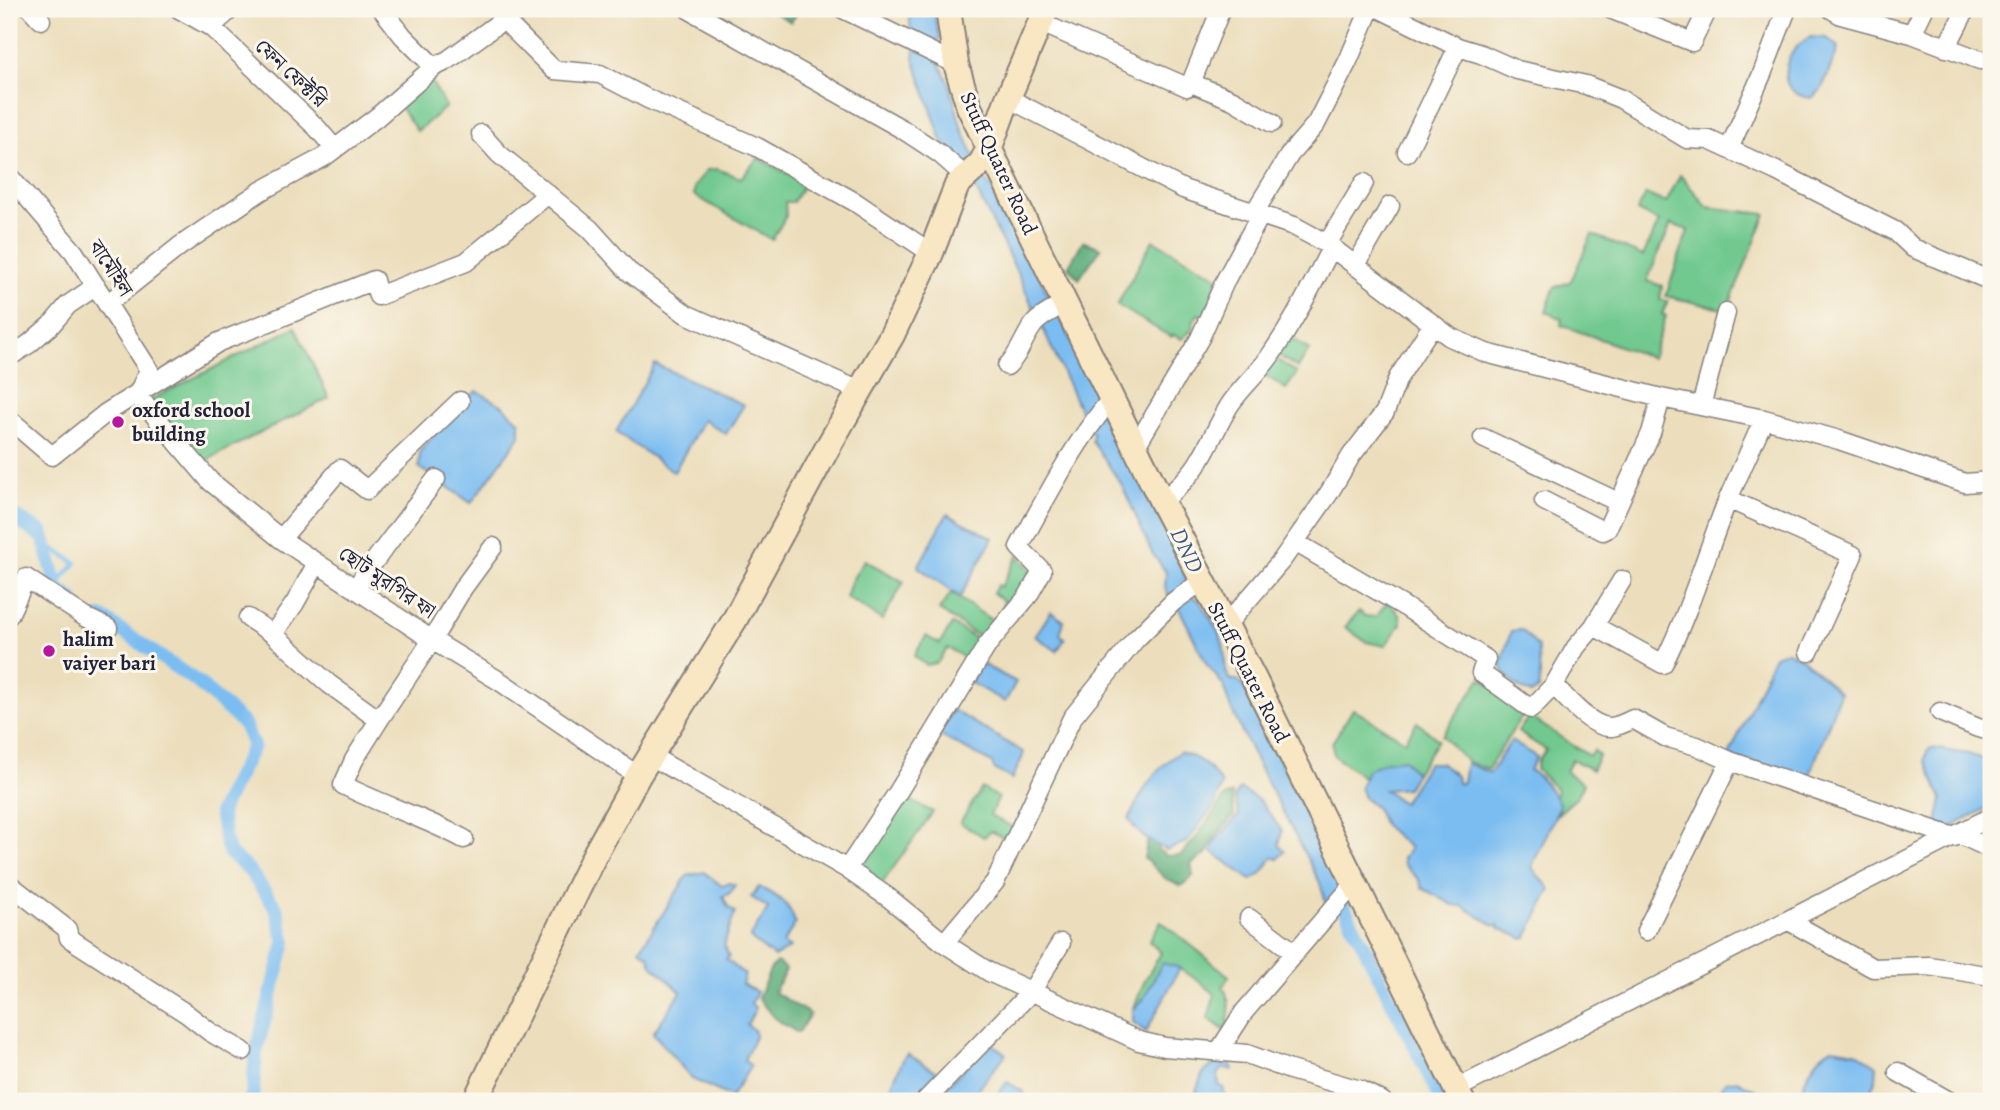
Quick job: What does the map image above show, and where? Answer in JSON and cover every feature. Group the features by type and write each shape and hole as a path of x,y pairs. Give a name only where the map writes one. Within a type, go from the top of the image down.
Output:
{"street":[{"name":"ফেন ফেক্টরি","path":"179,9 211,27 317,128 335,149"},
{"path":"211,27 231,9"},
{"path":"382,9 403,36 434,67"},
{"path":"107,304 180,246 251,198 335,149 377,117 434,67 448,60 518,9"},
{"path":"688,9 902,129 940,154 973,168"},
{"path":"843,9 949,61"},
{"name":"Stuff Quater Road","path":"948,9 949,61 969,107 973,168 1061,306 1107,404 1136,446 1196,585 1227,624 1349,889 1459,1095"},
{"path":"475,1101 596,852 734,621 829,444 892,335 1008,98 1042,16 1186,87 1191,83 1221,9"},
{"path":"1136,446 1200,338 1260,216 1257,208 1290,154 1316,124 1348,61 1370,9"},
{"path":"1380,9 1458,47 1517,70 1586,85 1621,99 1687,139 1709,140 1729,149 1895,231 1913,248 1991,281"},
{"path":"1610,9 1692,42 1708,9"},
{"path":"1729,149 1787,9"},
{"path":"1831,9 1841,15 1912,34 1980,60 1991,61"},
{"path":"1912,34 1924,9"},
{"path":"1947,48 1966,9"},
{"path":"504,20 554,70 600,75 656,103 757,147 855,202 931,253"},
{"path":"1407,152 1458,47"},
{"path":"1191,83 1233,100 1272,123"},
{"path":"1008,98 1183,189 1293,226 1356,265 1450,337 1486,353 1661,398 1764,419 1839,440 1965,483 1991,481"},
{"path":"481,134 499,154 590,229 628,271 686,314 860,391"},
{"name":"বামৌইল","path":"9,176 74,252 149,370 137,395"},
{"path":"1162,502 1179,487 1201,459 1208,442 1236,396 1272,354 1307,295 1329,246 1364,183"},
{"path":"9,419 52,456 106,413 219,342 374,280 378,296 466,262 548,194"},
{"path":"1356,265 1390,206"},
{"path":"9,357 52,324 68,305 96,286"},
{"path":"1007,366 1018,356 1023,341 1038,321 1061,306"},
{"path":"1701,407 1726,313"},
{"path":"1227,624 1295,542 1351,456 1385,412 1398,378 1433,324"},
{"name":"ছোট মুরগির ফা","path":"137,395 210,481 281,539 432,640 645,766 847,869 889,898 944,943 989,972 1139,1041 1165,1047 1247,1054 1290,1070 1360,1090 1382,1101"},
{"path":"1544,501 1603,531 1607,529 1651,433 1661,398"},
{"path":"281,539 340,469 367,490 460,401"},
{"path":"847,869 898,792 988,644 1028,596 1042,571 1019,547 1052,486 1107,404"},
{"path":"1594,626 1663,664 1689,608 1728,499 1764,419"},
{"path":"1483,438 1618,502"},
{"path":"356,589 436,479"},
{"path":"1728,499 1853,555 1809,652"},
{"path":"1295,542 1486,659 1481,673 1531,709 1554,685 1576,647 1594,626 1622,580"},
{"path":"464,839 432,822 375,802 343,785 354,760 379,720 463,588 493,547"},
{"path":"273,634 295,603 317,563"},
{"path":"9,615 26,578 85,617 108,628"},
{"path":"944,943 995,883 1072,718 1133,642 1173,602 1196,585"},
{"path":"248,618 273,634 329,684 379,720"},
{"path":"1554,685 1574,706 1604,726 1612,727 1633,719 1665,737 1697,746 1730,761 1991,849"},
{"path":"1940,712 1991,731"},
{"path":"1646,931 1730,761"},
{"path":"1459,1095 1991,817"},
{"path":"9,884 67,929 69,938 243,1051"},
{"path":"1219,1051 1244,1012 1349,889"},
{"path":"1249,918 1295,953"},
{"path":"1789,921 1872,968 1929,966 1991,976"},
{"path":"925,1101 1031,992 1061,943"},
{"path":"1898,1072 1949,1101"}],"green space":[{"path":"768,9 800,9 791,22"},
{"path":"430,79 446,107 417,131 400,107"},
{"path":"758,158 793,176 803,186 793,202 785,202 786,216 772,240 694,195 695,186 707,170 717,169 741,178"},
{"path":"1680,175 1707,207 1766,214 1727,310 1666,296 1688,230 1671,224 1647,281 1662,286 1660,300 1668,301 1662,314 1666,316 1652,358 1561,325 1562,319 1546,312 1554,288 1571,281 1592,234 1643,256 1659,222 1637,211 1646,194 1666,203"},
{"path":"1153,240 1218,277 1208,318 1198,314 1193,322 1194,328 1182,339 1173,335 1171,337 1117,305"},
{"path":"1083,241 1101,248 1079,279 1068,267"},
{"path":"295,327 329,398 203,462 150,400"},
{"path":"1288,335 1309,350 1298,368 1276,354"},
{"path":"1273,357 1297,373 1286,389 1262,373"},
{"path":"1018,555 1034,575 1010,612 1003,606 1004,601 993,593 998,585 1001,587"},
{"path":"864,560 904,582 882,620 846,597"},
{"path":"951,593 999,625 985,641 939,610"},
{"path":"1388,601 1400,616 1401,624 1385,646 1366,642 1345,627 1359,611 1365,616 1376,617"},
{"path":"952,624 983,643 971,662 948,648 937,663 926,665 914,656 926,636 940,644"},
{"path":"1481,678 1526,710 1488,769 1467,762 1442,736"},
{"path":"1353,709 1405,741 1417,722 1438,740 1416,773 1404,759 1365,778 1334,756 1332,743"},
{"path":"1529,716 1589,756 1594,750 1599,756 1592,770 1572,759 1566,772 1584,784 1577,797 1558,814 1560,805 1555,797 1557,790 1536,769 1546,750 1518,732"},
{"path":"982,788 999,798 990,815 1016,829 1003,838 991,831 984,837 960,823"},
{"path":"1232,794 1234,815 1215,837 1206,854 1191,864 1193,876 1181,886 1167,880 1144,858 1148,838 1159,842 1158,850 1167,856 1181,855 1224,797"},
{"path":"900,795 933,812 881,885 853,867"},
{"path":"1161,921 1229,976 1223,986 1229,1008 1224,1030 1208,1018 1215,994 1190,975 1162,964 1143,1000 1133,1010 1145,980 1161,953 1149,941"},
{"path":"777,962 786,970 774,992 810,1014 798,1033 774,1018 758,998 771,968"}],"water":[{"path":"909,9 933,9 940,38 936,42 938,61 949,83 962,129 982,175 1001,201 1096,390 1095,399 1109,420 1165,529 1194,598 1199,600 1217,631 1223,646 1229,679 1239,681 1246,690 1342,890 1327,907 1320,883 1251,751 1223,685 1206,663 1181,612 1169,596 1165,588 1166,572 1152,553 1122,485 1092,441 1093,433 1082,418 1015,268 963,164 942,141 914,59 916,39 911,36"},
{"path":"1812,37 1827,38 1838,47 1822,88 1812,98 1799,95 1790,88 1786,80 1786,70 1794,50"},
{"path":"655,364 744,405 726,434 703,420 674,472 616,432"},
{"path":"477,391 502,405 520,422 520,436 471,503 419,467 420,451 461,403"},
{"path":"947,514 993,538 960,597 918,567"},
{"path":"1051,612 1064,621 1060,634 1065,639 1057,651 1035,636"},
{"path":"1522,630 1538,647 1540,683 1539,689 1531,694 1513,682 1501,665 1511,631"},
{"path":"1787,651 1803,659 1840,693 1807,783 1729,756 1774,656"},
{"path":"982,664 1016,682 1005,702 969,682"},
{"path":"953,710 1023,752 1012,779 994,769 992,763 939,735"},
{"path":"1511,741 1537,757 1529,770 1543,781 1560,805 1532,866 1550,890 1524,939 1422,888 1419,880 1403,863 1403,858 1410,848 1384,825 1376,808 1364,798 1360,787 1367,770 1386,761 1404,759 1416,773 1407,788 1384,790 1403,803 1428,763 1441,763 1456,776 1459,784 1463,782 1466,763 1490,773"},
{"path":"1931,748 1969,754 1991,762 1991,806 1948,829 1937,824 1942,799 1925,760 1927,751"},
{"path":"1180,752 1204,764 1222,784 1215,804 1187,842 1167,850 1145,838 1129,819 1150,781 1163,765"},
{"path":"1240,789 1260,801 1282,831 1279,845 1285,851 1278,859 1273,857 1260,875 1251,880 1211,851 1215,841 1239,815 1235,797"},
{"path":"704,872 722,886 730,883 735,885 729,894 723,896 728,907 735,912 724,945 729,957 726,959 745,975 742,984 757,992 751,1004 756,1008 747,1025 755,1031 755,1037 744,1060 751,1066 731,1097 692,1079 653,1033 681,992 652,965 649,956 640,949 687,876"},
{"path":"759,887 787,905 795,924 783,943 790,948 774,957 750,938 768,908 751,897"},
{"path":"1162,963 1180,968 1146,1032 1133,1022 1133,1010 1143,1000"},
{"path":"989,1042 1006,1054 973,1096 980,1101 933,1101"},
{"path":"1832,1048 1856,1052 1877,1066 1876,1079 1866,1101 1802,1101 1799,1095 1811,1068"},
{"path":"908,1054 943,1076 918,1101 908,1101 891,1087 904,1057"},
{"path":"1214,1064 1231,1064 1233,1070 1223,1068 1218,1075 1219,1086 1223,1087 1226,1101 1201,1101 1196,1091 1203,1073"},
{"path":"1737,1080 1776,1101 1712,1101 1725,1082"},
{"path":"1007,1082 1024,1092 1021,1101 993,1101"}],"waterway":[{"path":"9,513 42,532 58,589 72,599"},
{"path":"9,521 76,563 54,587 52,586"},
{"path":"101,617 196,681 244,724 253,746 220,812 230,854 249,870 276,908 285,942 256,1052 253,1093 249,1101"},
{"name":"DND","path":"1337,893 1442,1101"}],"place":[{"name":"oxford school building","path":"118,422"},
{"name":"halim vaiyer bari","path":"49,651"}]}
